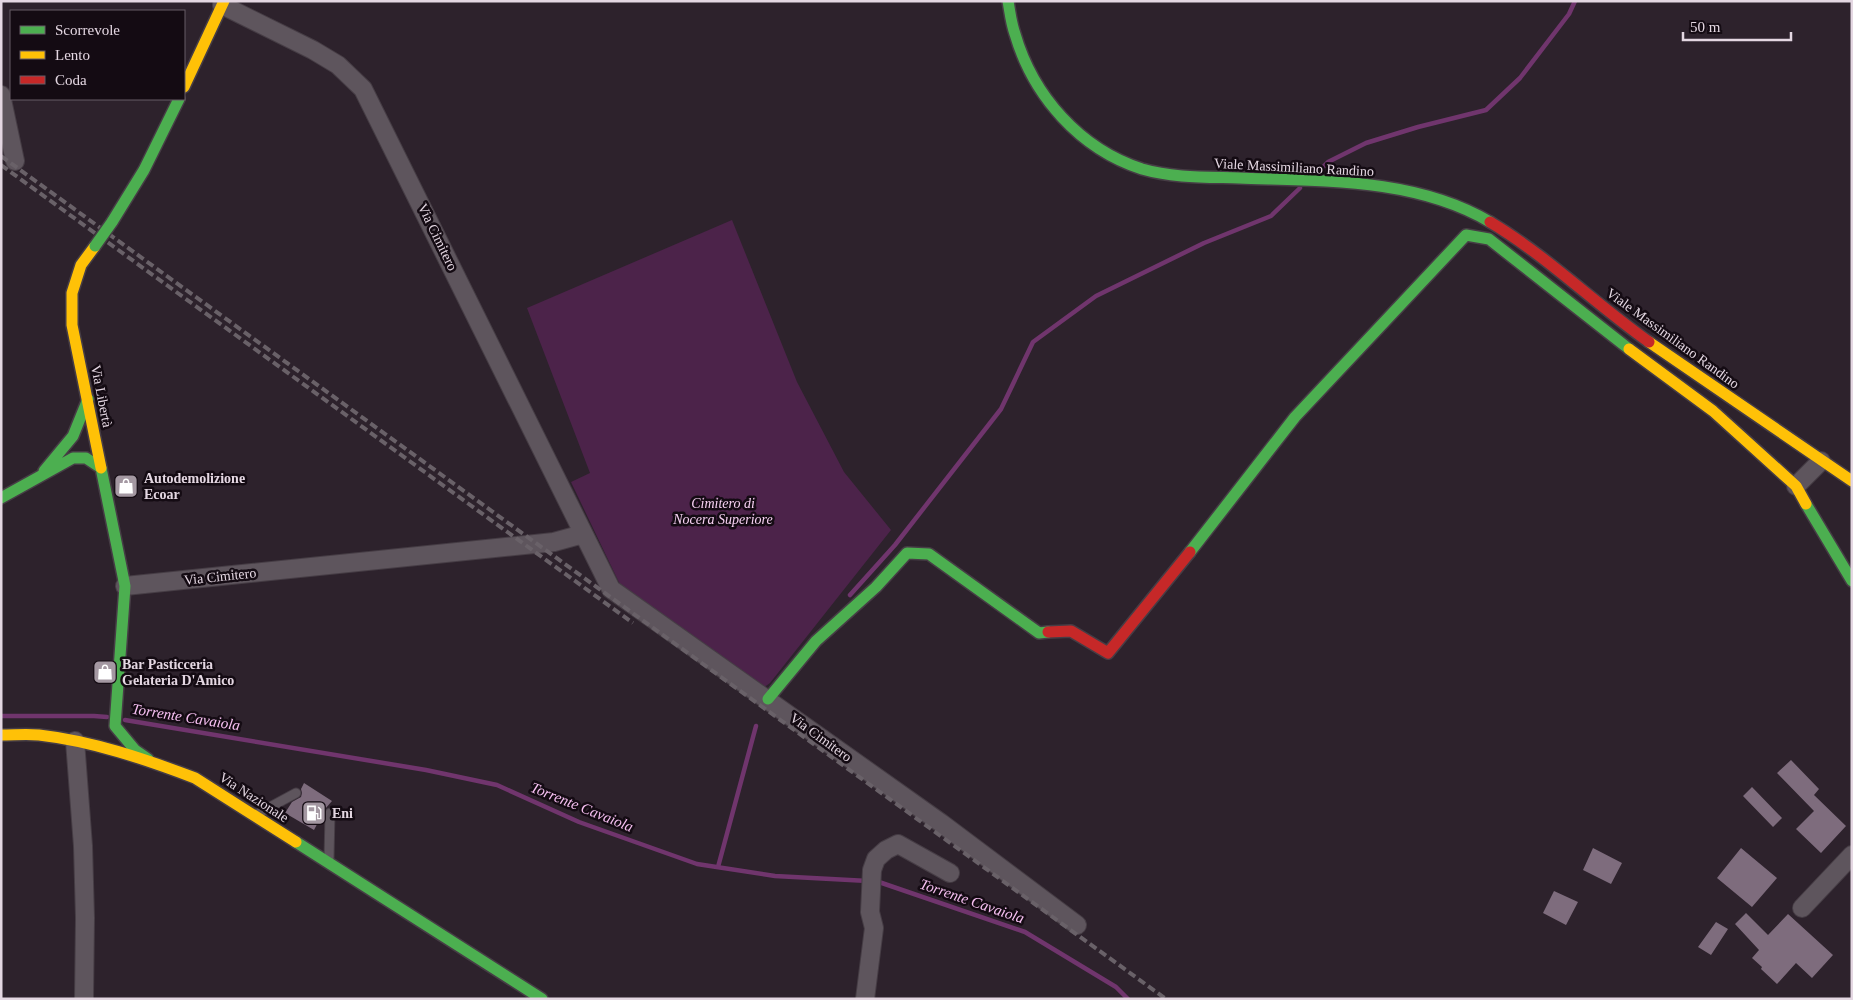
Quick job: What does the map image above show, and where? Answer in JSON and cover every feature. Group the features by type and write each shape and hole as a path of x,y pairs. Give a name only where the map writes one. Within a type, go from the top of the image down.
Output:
{"street":[{"name":"Viale Massimiliano Randino","path":"1008,1 1016,40 1037,85 1056,112 1076,131 1100,149 1121,161 1143,169 1177,176 1341,182 1413,192 1465,209 1522,241 1622,322 1852,481"},
{"path":"185,85 223,3"},
{"name":"Via Cimitero","path":"223,3 338,64 363,89 611,589 768,698 957,834 1077,925"},
{"path":"1,95 15,160"},
{"name":"Via Libertà","path":"106,731 118,702 124,586 72,325 72,293 81,265 112,222 144,170 179,100"},
{"path":"768,698 816,641 876,587 907,553 930,554 1039,633 1071,631 1108,653 1295,418 1466,235 1489,239 1625,346 1713,411 1796,486 1852,581"},
{"path":"38,478 62,452 73,436 88,399"},
{"path":"1,498 77,456 87,457 101,468"},
{"path":"1796,486 1821,461"},
{"name":"Via Cimitero","path":"124,586 554,542 583,534"},
{"path":"84,999 85,918 83,846 75,742 94,738 106,731 154,763"},
{"name":"Via Nazionale","path":"1,735 38,735 75,742 154,763 196,778 542,999"},
{"path":"865,999 874,928 870,912 870,878 876,858 898,844 950,873"},
{"path":"1802,908 1852,855"}],"lane":[{"path":"255,815 272,808 296,793"},
{"path":"329,863 330,813"}],"green space":[{"name":"Cimitero di Nocera Superiore","path":"732,220 797,382 844,472 891,530 770,683 763,688 625,595 571,482 590,473 527,308"}],"building":[{"path":"1791,760 1819,789 1814,795 1846,826 1821,853 1796,829 1814,811 1777,773"},
{"path":"304,783 332,801 325,809 314,830 285,813 292,802 301,797 301,789"},
{"path":"1752,787 1782,818 1773,827 1743,796"},
{"path":"1593,848 1622,863 1611,884 1583,870"},
{"path":"1741,848 1777,878 1752,907 1717,878"},
{"path":"1554,891 1578,902 1566,925 1543,913"},
{"path":"1746,913 1768,935 1788,914 1833,955 1812,978 1796,963 1777,984 1752,958 1759,950 1735,924"},
{"path":"1716,922 1728,929 1711,955 1698,947"}],"waterway":[{"path":"1317,173 1328,162 1366,143 1418,127 1486,110 1520,78 1569,14 1575,1"},
{"path":"850,595 895,545 1001,409 1033,342 1096,296 1204,243 1271,216 1300,188"},
{"name":"Torrente Cavaiola","path":"1,716 107,717"},
{"name":"Torrente Cavaiola","path":"125,720 426,770 497,785 579,822 697,864 775,876 868,881"},
{"path":"718,867 756,726"},
{"name":"Torrente Cavaiola","path":"876,881 1025,932 1116,987 1128,999"}],"railway":[{"path":"1,156 1166,999"},
{"path":"1,165 633,623"}],"traffic: fast":[{"path":"1008,1 1012,26 1023,57 1047,99 1079,134 1119,160 1142,169 1178,176 1335,182 1400,190 1431,197 1461,208 1490,222"},
{"path":"112,222 144,170 179,100"},
{"path":"95,246 112,222"},
{"path":"1190,552 1295,417 1466,235 1489,239 1629,349"},
{"path":"44,471 73,436 88,399"},
{"path":"1,498 73,458 86,458 101,468 125,586 115,726 135,750 148,759"},
{"path":"1806,504 1852,581"},
{"path":"768,699 816,641 876,587 907,553 929,554 1039,633 1048,632"},
{"path":"296,842 542,999"}],"traffic: slow":[{"path":"185,85 224,1"},
{"path":"95,246 81,265 72,293 72,325 101,468"},
{"path":"1649,342 1852,481"},
{"path":"1629,349 1713,411 1796,486 1806,504"},
{"path":"1,735 39,735 79,742 118,752 176,771 195,778 296,842"}],"traffic: jam":[{"path":"1490,222 1551,265 1649,342"},
{"path":"1048,632 1071,631 1108,653 1190,552"}],"place":[{"name":"Autodemolizione Ecoar","path":"126,486"},
{"name":"Bar Pasticceria Gelateria D'Amico","path":"105,672"},
{"name":"Eni","path":"314,813"}]}
